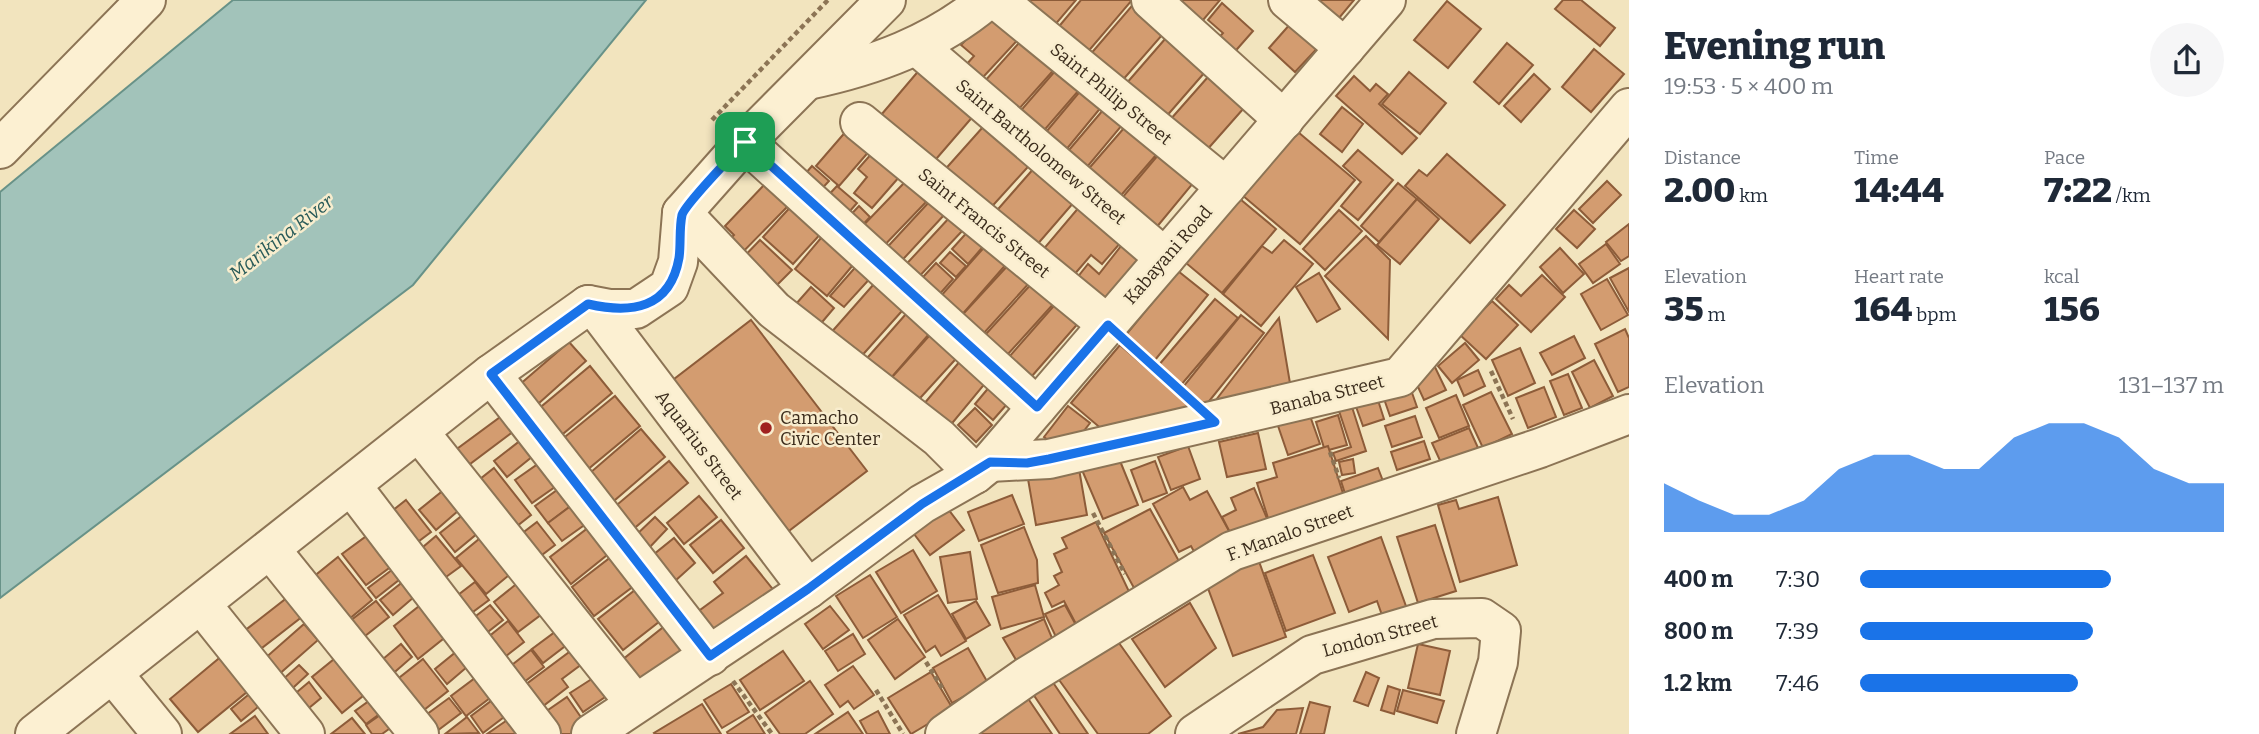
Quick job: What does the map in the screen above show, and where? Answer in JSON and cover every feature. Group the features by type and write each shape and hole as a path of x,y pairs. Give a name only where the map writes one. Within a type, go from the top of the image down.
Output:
{"street":[{"path":"0,149 146,0"},
{"path":"40,733 491,374 588,304 609,309 636,309 654,300 669,287 678,262 682,213 745,142 886,0"},
{"path":"808,80 852,71 917,46 962,21 987,0"},
{"name":"Saint Philip Street","path":"997,0 1226,187"},
{"path":"1151,0 1284,120"},
{"path":"1288,0 1345,48"},
{"name":"Kabayani Road","path":"592,734 808,589 922,504 982,468 1108,325 1383,2"},
{"name":"Saint Bartholomew Street","path":"917,46 1165,258"},
{"name":"Banaba Street","path":"982,468 1049,459 1215,422 1400,376 1629,107"},
{"name":"Saint Francis Street","path":"860,122 1108,325"},
{"path":"745,142 1037,407"},
{"path":"682,213 774,310 939,438 982,468"},
{"name":"Aquarius Street","path":"588,304 600,314 808,589"},
{"path":"491,374 711,655"},
{"name":"F. Manalo Street","path":"945,734 1026,677 1232,551 1529,452 1629,414"},
{"path":"419,432 635,703"},
{"path":"351,485 541,734"},
{"path":"270,550 419,734"},
{"path":"201,604 305,734"},
{"name":"London Street","path":"1205,731 1312,655 1433,619 1482,618 1502,631 1498,662 1476,734"},
{"path":"113,674 162,734"}],"path":[{"path":"708,125 828,0"},
{"path":"1108,325 1215,422"},
{"path":"1491,370 1529,452"},
{"path":"1093,513 1141,606"},
{"path":"711,655 772,734"},
{"path":"876,690 902,734"}],"water":[{"name":"Marikina River","path":"233,0 646,0 413,285 0,598 0,192"}],"building":[{"path":"1021,0 1076,0 1048,33"},
{"path":"1081,0 1132,0 1080,61 1051,36"},
{"path":"1137,0 1170,26 1114,90 1083,63"},
{"path":"1181,0 1220,0 1192,33 1169,14"},
{"path":"1292,0 1354,0 1329,30"},
{"path":"1563,0 1581,0 1615,28 1600,46 1555,9"},
{"path":"1447,1 1481,29 1448,68 1414,40"},
{"path":"1222,3 1253,31 1231,56 1215,42 1223,33 1208,20"},
{"path":"996,7 1024,33 972,89 957,75 974,56 961,45"},
{"path":"1299,14 1326,39 1295,72 1269,48"},
{"path":"1172,31 1212,64 1158,126 1119,92"},
{"path":"1026,35 1059,64 1009,120 976,91"},
{"path":"1507,43 1533,65 1499,104 1474,82"},
{"path":"1594,49 1624,74 1591,112 1562,87"},
{"path":"1062,63 1086,82 1034,142 1011,122"},
{"path":"921,68 975,114 924,173 870,128"},
{"path":"1215,69 1251,100 1198,160 1162,129"},
{"path":"1409,72 1446,103 1420,134 1382,104"},
{"path":"1534,74 1550,89 1521,122 1504,106"},
{"path":"1354,76 1370,91 1376,84 1388,94 1379,104 1417,138 1402,154 1336,96"},
{"path":"1087,83 1107,100 1056,162 1036,144"},
{"path":"1109,103 1128,118 1077,179 1058,163"},
{"path":"1342,107 1363,124 1342,152 1320,134"},
{"path":"991,118 1036,158 986,213 941,174"},
{"path":"1131,120 1163,147 1110,208 1078,181"},
{"path":"848,129 871,149 839,186 816,166"},
{"path":"1298,132 1355,180 1300,244 1242,195"},
{"path":"1164,148 1199,176 1146,240 1111,211"},
{"path":"1358,150 1393,180 1358,220 1341,206 1361,182 1343,166"},
{"path":"873,152 900,176 872,208 854,193 867,177 858,169"},
{"path":"1447,154 1505,205 1470,243 1405,186 1419,170 1427,176"},
{"path":"1042,159 1081,194 1029,254 992,216"},
{"path":"812,166 829,181 816,195 799,181"},
{"path":"1607,181 1621,195 1593,223 1579,209"},
{"path":"905,182 926,202 876,254 855,234"},
{"path":"1398,183 1417,199 1379,242 1361,226"},
{"path":"765,184 788,206 733,262 720,249 734,235 725,226"},
{"path":"837,186 857,203 842,220 822,202"},
{"path":"1086,199 1128,234 1102,264 1091,255 1067,283 1036,258"},
{"path":"1240,199 1276,229 1222,293 1186,263"},
{"path":"1417,199 1439,219 1400,264 1377,245"},
{"path":"930,201 945,214 894,269 880,255"},
{"path":"795,202 825,229 793,264 763,237"},
{"path":"859,206 870,217 855,233 843,223"},
{"path":"1339,210 1362,231 1325,270 1303,249"},
{"path":"1574,210 1595,229 1577,248 1556,229"},
{"path":"950,217 964,229 912,284 899,272"},
{"path":"1629,224 1629,256 1621,261 1606,242"},
{"path":"971,228 987,242 968,264 952,249"},
{"path":"826,232 858,259 827,296 795,269"},
{"path":"1366,236 1390,260 1388,339 1325,276"},
{"path":"760,240 792,270 766,296 735,266"},
{"path":"1284,240 1313,264 1261,326 1223,294 1262,246 1272,253"},
{"path":"1125,241 1144,255 1099,311 1069,288 1088,264 1099,274"},
{"path":"988,243 1009,261 953,325 932,306"},
{"path":"1606,244 1620,264 1593,283 1579,264"},
{"path":"1560,248 1584,274 1563,293 1540,267"},
{"path":"950,252 966,266 956,277 940,263"},
{"path":"860,262 874,274 844,307 830,296"},
{"path":"1011,262 1031,281 974,344 953,325"},
{"path":"936,263 953,279 929,306 911,290"},
{"path":"1629,268 1629,312 1610,278"},
{"path":"1178,271 1208,295 1155,360 1125,336"},
{"path":"1319,273 1340,309 1317,322 1296,287"},
{"path":"1542,275 1565,297 1531,332 1496,299 1509,285 1521,296"},
{"path":"881,276 910,302 858,360 829,335"},
{"path":"1607,279 1628,315 1601,330 1581,294"},
{"path":"1034,281 1056,301 998,365 976,345"},
{"path":"811,287 834,308 812,334 788,313"},
{"path":"1215,299 1238,318 1181,385 1158,366"},
{"path":"1059,300 1081,320 1025,384 1002,365"},
{"path":"1492,301 1518,325 1486,359 1459,334"},
{"path":"913,306 936,326 885,385 861,365"},
{"path":"1241,315 1264,333 1206,405 1183,387"},
{"path":"1279,318 1292,395 1209,409"},
{"name":"Camacho Civic Center","path":"751,320 867,471 781,537 665,386"},
{"path":"938,326 964,350 911,408 885,385"},
{"path":"1625,329 1629,338 1629,387 1618,392 1595,344"},
{"path":"1574,336 1585,358 1552,375 1540,353"},
{"path":"569,342 586,361 529,412 511,392"},
{"path":"1465,343 1479,360 1452,383 1438,366"},
{"path":"1120,345 1201,415 1104,431 1071,403"},
{"path":"1520,348 1535,383 1508,396 1492,360"},
{"path":"966,354 992,375 944,433 918,411"},
{"path":"1594,360 1613,396 1590,408 1572,372"},
{"path":"1433,363 1446,390 1424,400 1412,374"},
{"path":"590,366 612,393 552,443 530,416"},
{"path":"1478,370 1485,386 1464,396 1457,380"},
{"path":"1568,374 1582,408 1564,415 1550,381"},
{"path":"996,379 1015,395 993,420 975,404"},
{"path":"1410,387 1417,407 1390,416 1383,396"},
{"path":"1544,387 1556,417 1528,428 1516,398"},
{"path":"1491,392 1512,434 1483,448 1463,405"},
{"path":"1456,395 1469,426 1439,438 1426,408"},
{"path":"615,396 640,426 581,475 555,445"},
{"path":"1377,397 1384,419 1363,426 1355,404"},
{"path":"1068,406 1090,423 1066,454 1044,437"},
{"path":"1352,407 1366,451 1336,461 1333,453 1351,447 1339,411"},
{"path":"975,408 992,425 976,442 958,425"},
{"path":"507,412 518,428 458,473 446,457"},
{"path":"1309,413 1320,444 1288,455 1277,423"},
{"path":"1338,415 1347,445 1325,451 1316,422"},
{"path":"1415,416 1422,437 1392,447 1385,426"},
{"path":"1469,428 1479,450 1442,465 1432,443"},
{"path":"641,429 665,457 608,506 583,479"},
{"path":"1258,433 1266,469 1227,477 1219,442"},
{"path":"521,440 533,456 507,477 494,461"},
{"path":"1424,441 1430,459 1397,470 1391,452"},
{"path":"1188,446 1200,479 1171,490 1158,457"},
{"path":"1328,446 1347,506 1272,531 1257,483 1277,477 1273,463"},
{"path":"1118,456 1138,505 1103,519 1082,470"},
{"path":"545,459 562,482 532,503 515,480"},
{"path":"1353,459 1355,473 1342,475 1339,462"},
{"path":"669,461 688,483 631,531 612,509"},
{"path":"1155,461 1167,493 1143,502 1131,470"},
{"path":"494,468 531,515 507,534 470,487"},
{"path":"1378,468 1386,489 1348,503 1341,481"},
{"path":"1079,469 1087,515 1036,525 1028,479"},
{"path":"450,485 466,504 436,530 419,510"},
{"path":"564,485 576,502 548,523 535,506"},
{"path":"1183,487 1190,500 1207,491 1234,540 1198,559 1191,546 1179,552 1153,504"},
{"path":"1254,488 1269,523 1234,540 1222,517 1236,510 1231,498"},
{"path":"1012,495 1024,524 979,541 968,512"},
{"path":"699,496 717,517 684,544 667,523"},
{"path":"1498,497 1517,565 1460,582 1438,505 1456,500 1459,509"},
{"path":"406,500 431,532 407,550 383,518"},
{"path":"576,502 590,521 562,541 548,523"},
{"path":"945,505 964,530 930,555 911,530"},
{"path":"1150,509 1180,563 1134,588 1104,533"},
{"path":"469,510 484,528 455,552 440,533"},
{"path":"655,517 667,529 648,549 635,536"},
{"path":"721,520 744,548 713,573 690,545"},
{"path":"597,521 617,547 571,584 550,557"},
{"path":"537,522 555,545 530,564 512,541"},
{"path":"1096,522 1133,600 1077,626 1064,601 1052,607 1045,593 1059,585 1054,576 1062,572 1054,554 1067,548 1062,538"},
{"path":"1435,525 1456,591 1418,603 1397,537"},
{"path":"1024,527 1037,560 1038,583 998,593 981,545"},
{"path":"376,529 400,560 366,585 342,554"},
{"path":"490,530 520,566 486,594 456,558"},
{"path":"436,536 461,566 446,577 439,569 410,558"},
{"path":"1381,537 1407,609 1383,618 1377,601 1349,612 1328,557"},
{"path":"674,538 695,563 675,581 653,555"},
{"path":"620,550 643,579 594,616 572,587"},
{"path":"913,550 937,591 901,613 876,572"},
{"path":"970,552 977,599 948,603 940,557"},
{"path":"1256,553 1286,637 1233,656 1202,572"},
{"path":"1313,555 1335,613 1286,631 1265,573"},
{"path":"746,556 776,593 718,639 696,613 723,593 714,582"},
{"path":"338,557 372,600 342,625 307,582"},
{"path":"401,563 409,572 376,598 368,588"},
{"path":"870,575 897,617 863,638 836,596"},
{"path":"409,577 421,591 393,615 380,600"},
{"path":"525,577 550,608 518,632 494,602"},
{"path":"475,582 489,600 458,623 445,605"},
{"path":"644,583 669,614 623,650 598,619"},
{"path":"1035,585 1044,617 1001,629 992,597"},
{"path":"297,590 312,609 258,651 243,632"},
{"path":"938,595 966,641 941,656 935,646 926,652 904,615"},
{"path":"428,599 453,631 418,659 394,626"},
{"path":"376,601 389,617 355,644 350,621"},
{"path":"976,601 990,625 966,639 952,614"},
{"path":"1190,603 1216,648 1165,687 1132,639"},
{"path":"490,605 503,620 475,642 463,626"},
{"path":"1065,605 1077,627 1056,637 1045,614"},
{"path":"830,606 849,630 823,649 805,624"},
{"path":"676,617 699,645 636,697 612,668"},
{"path":"898,619 925,657 895,679 868,640"},
{"path":"1044,619 1055,645 1019,665 1003,638"},
{"path":"508,621 524,642 492,667 476,647"},
{"path":"567,623 577,637 543,663 532,649"},
{"path":"304,624 318,640 277,676 263,660"},
{"path":"853,634 865,654 838,671 825,651"},
{"path":"1114,636 1171,716 1148,734 1098,734 1057,677"},
{"path":"401,644 412,657 389,677 377,664"},
{"path":"580,644 590,658 562,679 568,687 534,713 517,691"},
{"path":"1418,644 1450,651 1440,695 1408,688"},
{"path":"462,647 474,661 447,684 435,669"},
{"path":"968,648 988,683 952,703 933,668"},
{"path":"229,650 258,683 198,732 170,699"},
{"path":"531,650 544,667 512,691 499,675"},
{"path":"344,651 374,687 342,713 312,677"},
{"path":"783,651 804,681 760,710 740,680"},
{"path":"423,659 448,691 415,717 390,685"},
{"path":"299,665 308,674 282,698 273,688"},
{"path":"853,666 874,695 854,709 848,701 840,707 825,685"},
{"path":"483,672 498,692 466,716 451,696"},
{"path":"931,672 953,709 911,734 888,698"},
{"path":"1366,672 1379,678 1368,706 1354,701"},
{"path":"601,673 614,691 583,712 570,693"},
{"path":"810,681 833,714 805,734 780,734 765,713"},
{"path":"1052,681 1088,734 1060,734 1033,694"},
{"path":"309,682 321,698 298,717 285,702"},
{"path":"731,684 749,712 722,728 704,700"},
{"path":"259,686 269,698 241,721 231,709"},
{"path":"1388,686 1400,690 1394,714 1381,710"},
{"path":"1403,690 1444,701 1437,723 1397,711"},
{"path":"380,693 389,707 366,724 355,711"},
{"path":"1025,694 1052,734 966,734"},
{"path":"567,697 587,726 575,734 545,734 535,719"},
{"path":"449,698 461,713 433,734 415,723"},
{"path":"491,701 504,717 483,733 471,716"},
{"path":"1310,702 1330,707 1324,734 1300,734"},
{"path":"702,704 721,734 654,733"},
{"path":"390,708 400,721 382,734 372,734 366,725"},
{"path":"1303,708 1296,734 1238,734 1263,727 1277,710"},
{"path":"878,711 890,734 867,734 860,721"},
{"path":"848,712 863,734 815,734"},
{"path":"516,714 531,734 487,734"},
{"path":"753,715 765,734 728,734 727,732"},
{"path":"255,716 268,734 230,734"},
{"path":"467,717 479,733 445,734"},
{"path":"352,718 365,734 331,734"}],"place":[{"name":"Camacho Civic Center","path":"766,428"}],"route":[{"path":"745,142 1037,407 1108,325 1215,422 1027,463 990,462 975,474 922,504 808,589 710,656 491,374 588,304 609,309 636,309 654,300 669,287 678,262 682,213 745,142"}]}
